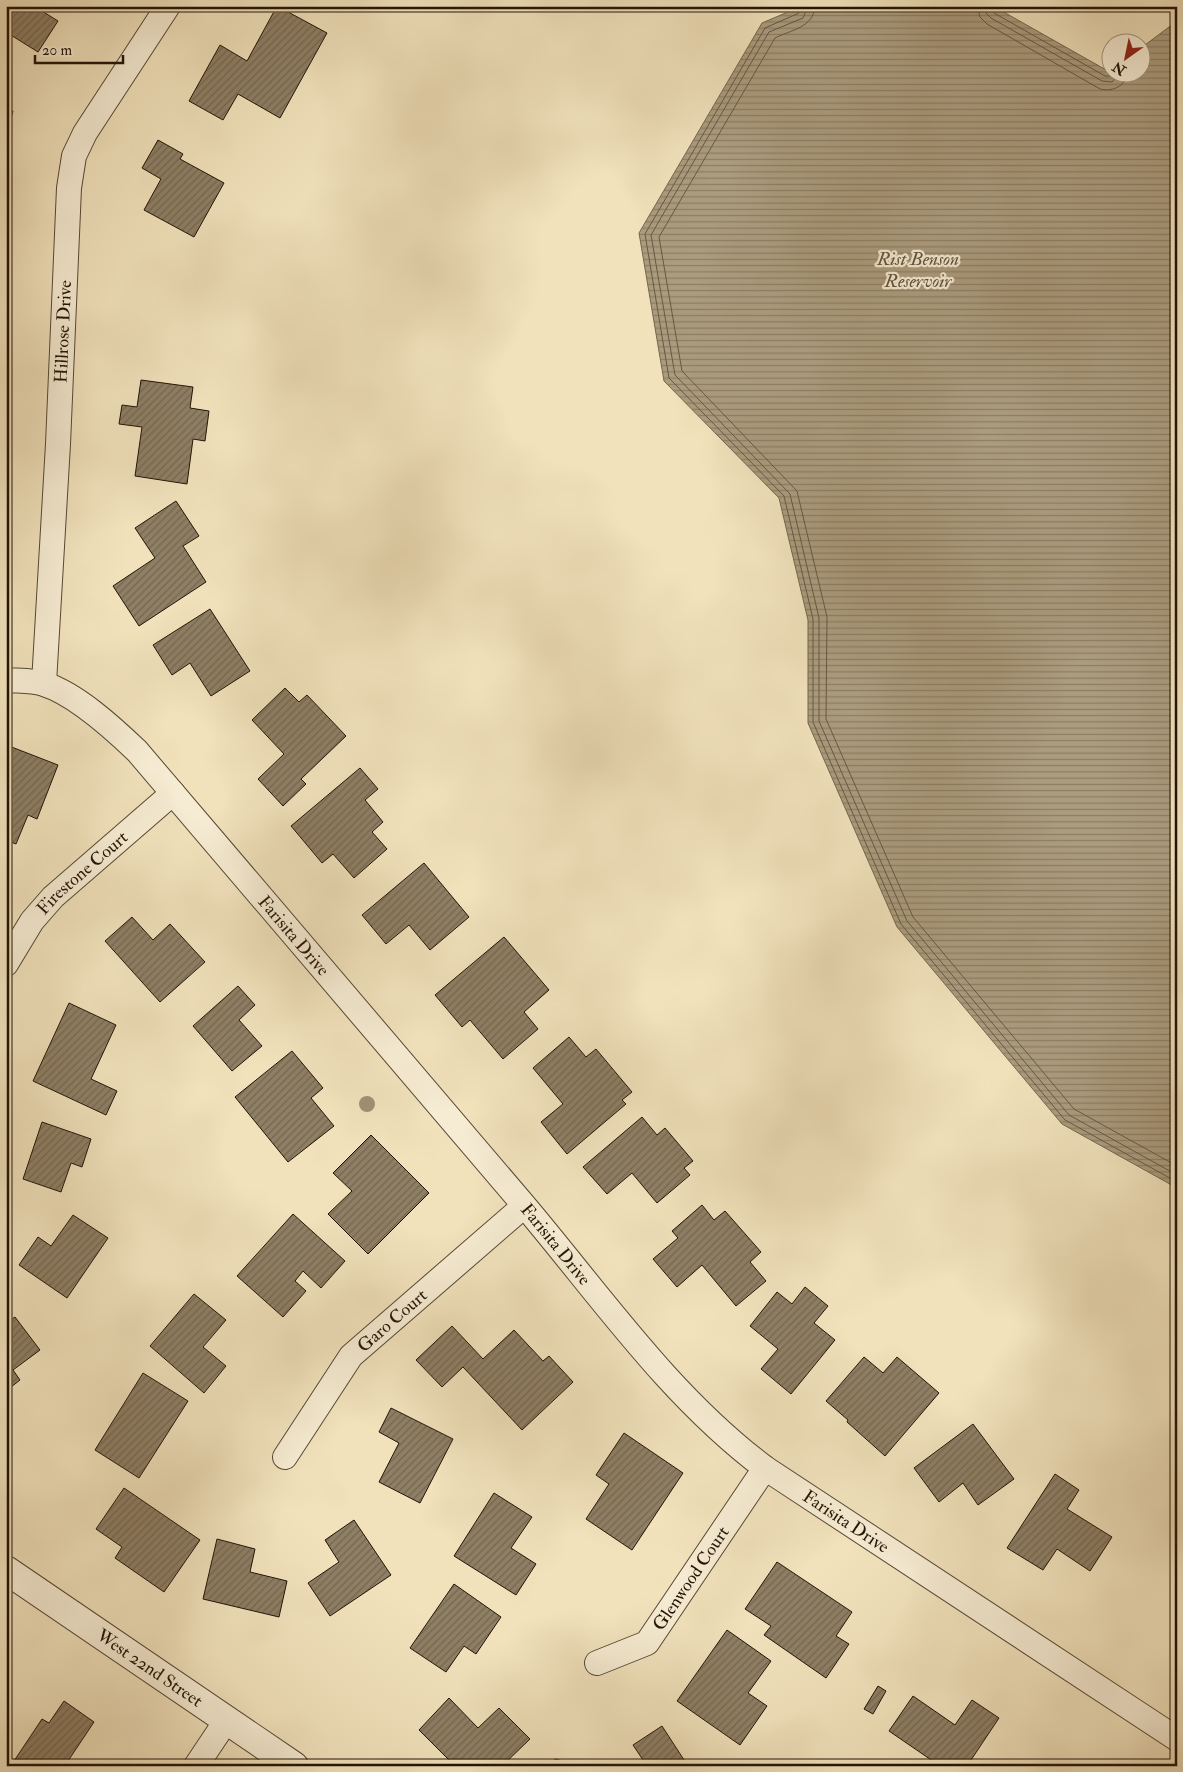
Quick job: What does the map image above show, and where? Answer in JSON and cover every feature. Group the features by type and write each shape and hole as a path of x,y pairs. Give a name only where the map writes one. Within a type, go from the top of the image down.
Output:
{"street":[{"name":"Hillrose Drive","path":"44,683 58,444 69,188 74,156 85,133 168,6"},
{"name":"Farisita Drive","path":"6,680 44,683 83,706 109,725 138,751 524,1206 662,1372 730,1442 765,1468 1177,1739"},
{"name":"Firestone Court","path":"6,964 32,922 53,897 173,793"},
{"name":"Garo Court","path":"285,1457 351,1356 524,1206"},
{"name":"Glenwood Court","path":"597,1663 646,1643 765,1468"},
{"name":"West 22nd Street","path":"6,1570 226,1722 294,1766"},
{"path":"196,1766 226,1722"}],"water":[{"name":"Rist Benson Reservoir","path":"802,6 993,6 1100,66 1100,82 1150,82 1150,41 1177,21 1177,1188 1062,1124 897,927 808,723 808,620 779,498 664,381 639,233 762,23"}],"building":[{"path":"6,6 34,6 58,21 38,52 6,32"},
{"path":"277,6 327,33 280,118 238,94 223,120 189,101 220,45 247,61"},
{"path":"6,109 13,111 6,138"},
{"path":"158,140 183,154 180,159 224,183 194,237 144,210 161,179 142,168"},
{"path":"141,380 193,387 190,408 209,411 205,441 193,439 187,484 135,476 142,427 119,424 122,405 137,407"},
{"path":"176,501 199,536 183,546 206,582 139,626 113,586 155,558 135,528"},
{"path":"210,609 250,671 211,696 190,663 172,675 153,645"},
{"path":"285,688 299,702 307,695 346,736 301,779 306,784 283,806 258,779 284,754 252,720"},
{"path":"9,746 58,765 37,819 28,815 16,844 6,840 6,755"},
{"path":"360,768 378,789 365,800 383,822 372,832 387,849 354,878 333,854 322,863 291,826"},
{"path":"424,863 469,917 430,950 409,925 386,944 362,915"},
{"path":"132,917 153,940 170,924 205,962 160,1002 105,941"},
{"path":"504,937 549,990 524,1012 538,1029 503,1059 470,1020 462,1027 435,995"},
{"path":"238,986 255,1005 239,1020 262,1046 232,1071 193,1026"},
{"path":"69,1003 116,1025 91,1079 117,1091 106,1115 33,1081"},
{"path":"569,1037 586,1057 596,1049 632,1092 622,1100 626,1104 567,1154 541,1122 563,1104 533,1068"},
{"path":"292,1051 323,1088 311,1098 334,1126 288,1162 235,1097"},
{"path":"642,1117 657,1135 665,1128 693,1161 684,1168 690,1175 657,1203 632,1173 607,1194 583,1167"},
{"path":"42,1122 91,1139 82,1167 71,1163 61,1192 23,1179"},
{"path":"371,1135 429,1193 368,1254 328,1214 352,1191 333,1173"},
{"path":"702,1205 714,1220 725,1211 761,1252 750,1262 766,1281 736,1306 702,1265 677,1287 653,1259 678,1238 672,1231"},
{"path":"293,1214 345,1261 321,1288 303,1271 295,1281 306,1291 283,1317 237,1276"},
{"path":"73,1215 108,1238 67,1298 19,1265 38,1237 51,1246"},
{"path":"805,1287 828,1306 814,1323 835,1340 791,1394 761,1369 778,1349 750,1326 777,1292 792,1304"},
{"path":"194,1294 226,1320 203,1347 226,1366 204,1393 150,1346"},
{"path":"15,1317 40,1350 13,1370 20,1380 6,1391 6,1323"},
{"path":"452,1326 483,1359 514,1330 543,1361 549,1356 573,1382 522,1430 463,1367 442,1387 416,1360"},
{"path":"864,1357 883,1373 897,1357 939,1393 885,1456 826,1401"},
{"path":"143,1373 188,1401 139,1478 95,1450"},
{"path":"391,1408 453,1439 420,1503 379,1482 399,1443 379,1432"},
{"path":"973,1424 1014,1479 978,1505 963,1483 939,1502 914,1468"},
{"path":"624,1433 683,1473 632,1550 586,1519 609,1484 596,1475"},
{"path":"1055,1474 1079,1490 1067,1509 1112,1537 1090,1571 1057,1549 1043,1570 1007,1548"},
{"path":"124,1488 200,1540 164,1592 115,1558 122,1547 96,1529"},
{"path":"494,1493 532,1517 511,1548 536,1564 516,1595 454,1556"},
{"path":"354,1520 391,1575 330,1616 308,1583 339,1562 325,1540"},
{"path":"217,1539 255,1549 250,1572 287,1581 279,1617 203,1599"},
{"path":"777,1562 852,1612 836,1636 849,1644 826,1678 764,1635 771,1626 745,1609"},
{"path":"454,1584 501,1617 476,1654 464,1646 446,1672 410,1648"},
{"path":"727,1630 771,1661 748,1693 767,1706 740,1745 677,1701"},
{"path":"878,1686 886,1691 873,1714 864,1709"},
{"path":"913,1696 955,1725 972,1700 999,1718 967,1766 940,1766 889,1731"},
{"path":"449,1698 478,1728 499,1708 530,1739 502,1766 455,1766 419,1730"},
{"path":"64,1701 94,1722 66,1764 69,1766 20,1766 14,1761 42,1719 49,1723"},
{"path":"662,1726 688,1766 634,1766 643,1760 633,1745"},
{"path":"555,1759 583,1766 553,1766"}]}
